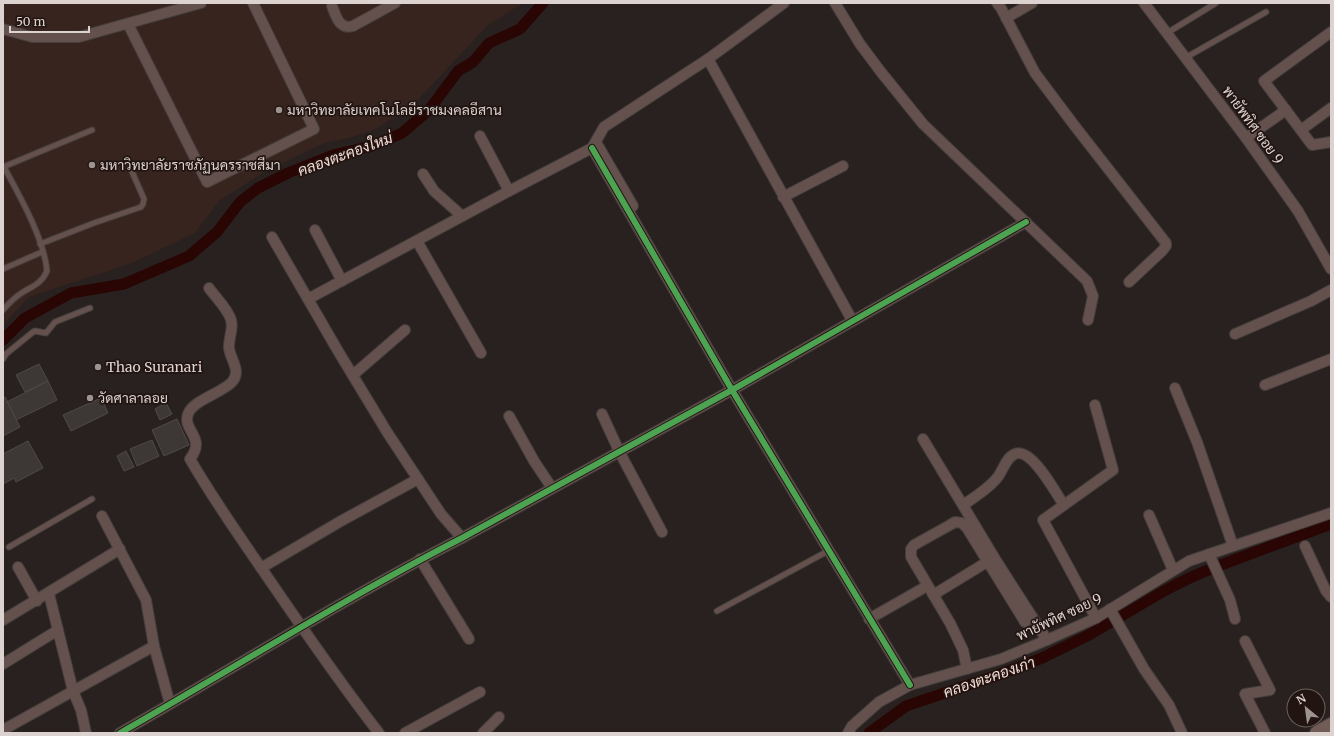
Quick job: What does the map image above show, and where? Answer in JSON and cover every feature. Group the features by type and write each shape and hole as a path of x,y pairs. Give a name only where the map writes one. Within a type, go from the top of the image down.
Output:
{"street":[{"path":"3,29 32,37 79,38 201,3"},
{"path":"128,24 207,182 314,129 253,3"},
{"path":"332,6 339,22 348,27 354,26 395,3"},
{"path":"308,299 594,145 604,127 708,58 784,3"},
{"path":"835,3 860,44 923,124 1087,281 1093,296 1088,320"},
{"path":"997,3 1035,73 1166,243 1166,246 1162,251 1129,282"},
{"path":"1006,18 1032,3"},
{"name":"พายัพทิศ ซอย 9","path":"1144,3 1246,138 1298,211 1331,269"},
{"path":"1331,32 1264,81 1312,145 1331,142"},
{"path":"708,58 783,197 852,320"},
{"path":"1301,130 1331,108"},
{"path":"1246,138 1286,110"},
{"path":"480,136 509,191"},
{"path":"594,145 828,551 910,686"},
{"path":"783,197 843,166"},
{"path":"423,174 434,191 462,216"},
{"path":"120,733 301,626 420,559 462,538 734,388 1026,222"},
{"path":"315,230 342,281"},
{"path":"272,237 387,432 441,514 462,538"},
{"path":"417,241 480,353"},
{"path":"209,288 228,313 232,321 229,348 235,364 236,375 230,384 201,401 189,412 188,420 197,445 196,451 190,458 209,492 342,686 379,733"},
{"path":"1235,334 1311,301 1331,290"},
{"path":"353,376 405,330"},
{"path":"1265,385 1331,359"},
{"path":"1175,388 1197,442 1233,546"},
{"path":"1095,405 1113,470 1043,520 1096,618"},
{"path":"602,414 662,532"},
{"path":"509,416 534,461 552,488"},
{"path":"923,439 997,562 1047,640"},
{"path":"963,505 991,484 1012,456 1018,453 1032,460 1040,469 1064,505"},
{"path":"261,568 341,521 418,479"},
{"name":"พายัพทิศ ซอย 9","path":"848,733 852,726 879,702 910,686 1001,659 1096,618 1189,561 1331,513"},
{"path":"1148,515 1173,570"},
{"path":"102,516 146,600 154,646 170,704"},
{"path":"967,669 963,650 950,623 911,557 911,549 922,540 955,522 962,522 1025,622"},
{"path":"1305,546 1326,591 1331,596"},
{"path":"3,620 49,594 120,549"},
{"path":"1209,554 1230,600 1234,619"},
{"path":"420,559 469,639"},
{"path":"933,595 987,562"},
{"path":"18,567 37,600"},
{"path":"869,619 927,586"},
{"path":"49,594 73,691 81,710 86,733"},
{"path":"1110,609 1144,669 1169,706 1182,733"},
{"path":"3,664 58,630"},
{"path":"1245,641 1270,690 1245,694 1265,733"},
{"path":"3,730 154,646"},
{"path":"405,733 480,692"},
{"path":"482,733 499,717"},
{"path":"1317,733 1331,725"}],"lane":[{"path":"1167,33 1216,3"},
{"path":"1185,58 1266,12"},
{"path":"3,310 13,300 42,280 47,271 40,244 28,213 3,167 92,130"},
{"path":"40,244 141,207 144,199 129,165"},
{"path":"3,269 42,252"},
{"path":"3,359 6,354 33,332 46,333 55,322 90,308"},
{"path":"9,547 92,499"},
{"path":"717,610 828,551"}],"shaded area":[{"name":"มหาวิทยาลัยเทคโนโลยีราชมงคลอีสาน","path":"3,3 523,3 487,26 412,106 374,130 349,138 324,143 264,172 219,201 195,233 132,263 29,297 3,325"}],"building":[{"path":"39,364 48,381 25,392 16,375"},
{"path":"48,381 57,400 16,420 7,402"},
{"path":"5,397 20,427 3,436 3,398"},
{"path":"101,398 108,413 71,431 63,415"},
{"path":"166,403 172,414 160,420 155,409"},
{"path":"177,419 189,445 164,456 152,430"},
{"path":"152,440 159,456 137,466 130,449"},
{"path":"28,441 43,468 16,482 14,478 3,484 3,454"},
{"path":"126,451 134,467 124,471 117,456"}],"waterway":[{"name":"คลองตะคองใหม่","path":"3,340 25,318 71,293 124,284 189,256 217,232 240,202 258,188 288,173 333,155 372,146 402,133 429,110 458,71 473,62 489,43 520,29 543,3"},
{"name":"คลองตะคองเก่า","path":"1218,566 1331,524"},
{"name":"คลองตะคองเก่า","path":"1120,617 1176,585 1211,569"},
{"name":"คลองตะคองเก่า","path":"869,733 906,706 998,675 1042,658 1087,636 1111,622"}],"cycle path":[{"path":"592,148 732,390 910,685"},
{"path":"120,733 375,585 732,390 1026,222"}],"place":[{"name":"มหาวิทยาลัยเทคโนโลยีราชมงคลอีสาน","path":"279,110"},
{"name":"มหาวิทยาลัยราชภัฏนครราชสีมา","path":"92,165"},
{"name":"Thao Suranari","path":"98,367"},
{"name":"วัดศาลาลอย","path":"90,398"}]}
